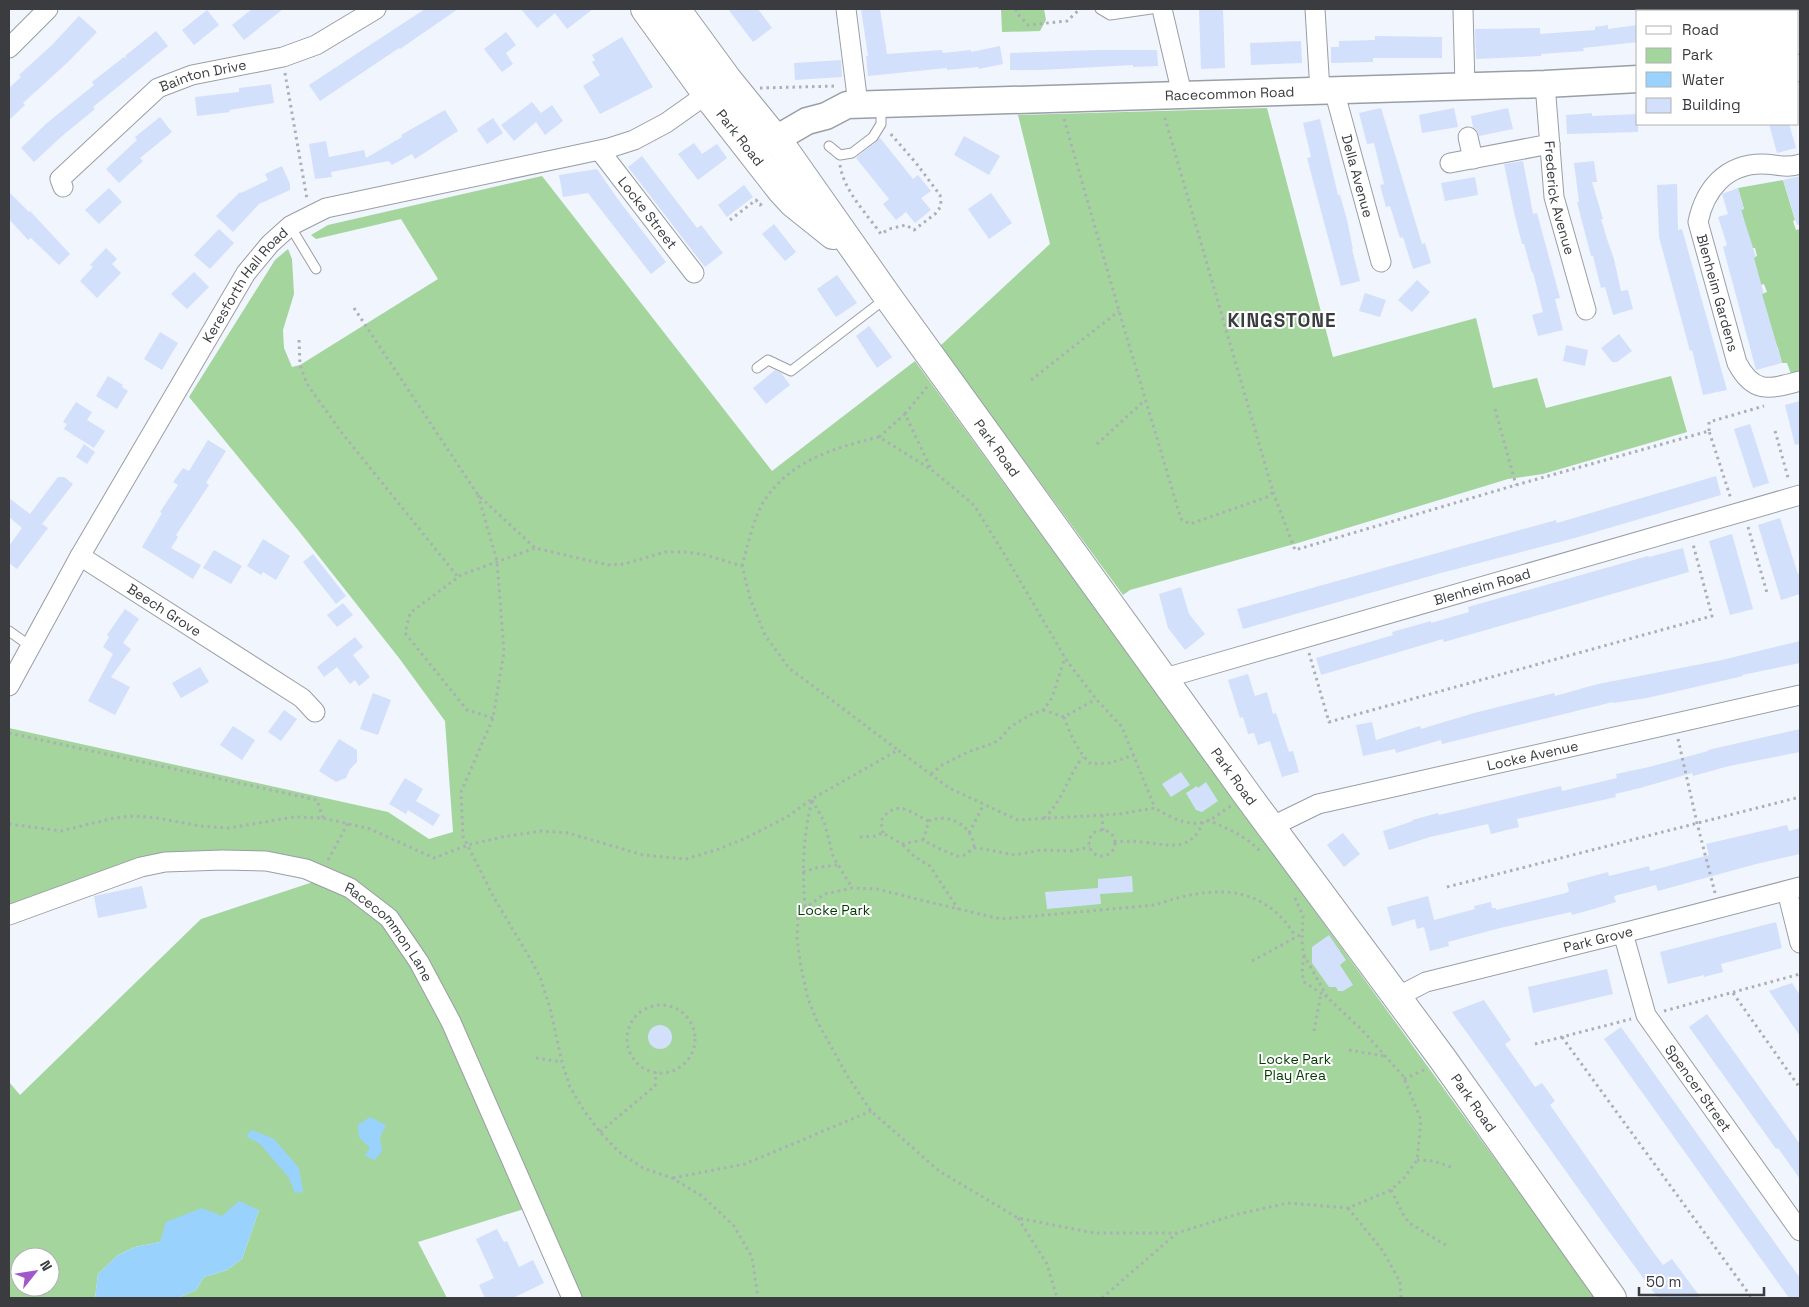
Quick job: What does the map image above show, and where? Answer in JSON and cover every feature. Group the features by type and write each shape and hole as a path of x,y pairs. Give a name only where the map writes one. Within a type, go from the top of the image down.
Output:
{"highway":[{"path":"645,9 721,91"},
{"path":"676,9 721,91"},
{"name":"Park Road","path":"721,91 769,152 856,253 1248,796 1397,997 1612,1298"},
{"name":"Park Road","path":"769,152 781,190 793,203 856,253"}],"street":[{"path":"9,48 48,9"},
{"path":"846,9 869,104"},
{"path":"1162,9 1170,94"},
{"name":"Della Avenue","path":"1315,9 1327,90 1382,262"},
{"path":"1463,9 1465,86"},
{"name":"Bainton Drive","path":"63,187 60,179 158,88 192,75 283,57 316,45 370,10"},
{"name":"Racecommon Road","path":"769,152 807,121 826,116 846,105 1545,84 1636,79"},
{"name":"Frederick Avenue","path":"1545,84 1554,197 1586,310"},
{"name":"Keresforth Hall Road","path":"9,686 80,556 246,273 270,244 290,226 326,208 600,152 634,140 666,123 694,115 721,91"},
{"path":"1468,137 1473,159"},
{"path":"1450,163 1550,144"},
{"name":"Locke Street","path":"600,152 694,273"},
{"name":"Blenheim Gardens","path":"1800,164 1776,167 1763,164 1745,166 1726,175 1712,187 1702,205 1698,222 1737,363 1744,376 1756,385 1772,389 1800,381"},
{"name":"Blenheim Road","path":"1164,678 1739,513 1798,498"},
{"name":"Beech Grove","path":"80,556 302,698 315,712"},
{"name":"Locke Avenue","path":"1272,828 1318,804 1800,696"},
{"name":"Racecommon Lane","path":"9,915 141,868 164,862 195,860 266,862 306,869 350,888 389,918 419,962 451,1022 572,1298"},
{"path":"1794,889 1800,943"},
{"name":"Park Grove","path":"1397,997 1426,982 1623,934 1794,889"},
{"name":"Spencer Street","path":"1623,934 1646,1016 1800,1231"}],"lane":[{"path":"1100,9 1110,15 1151,9"},
{"path":"829,146 840,155 852,153 873,137 869,104"},
{"path":"290,226 316,269"},
{"path":"757,368 768,360 791,371 888,297"},
{"path":"9,631 30,646"}],"path":[{"path":"1016,9 1016,12 1028,25 1067,21 1080,9"},
{"path":"283,57 310,215"},
{"path":"721,91 869,104 940,194 941,204 939,209 914,230 906,225 889,229 881,234 848,189 842,177 840,155"},
{"path":"1170,94 1273,492 1295,550 1516,485 1710,432"},
{"path":"1058,98 1181,519 1190,524 1267,497 1273,492"},
{"path":"730,220 756,200 760,205 781,190"},
{"path":"354,308 478,495 535,548 608,565 624,564 665,552 684,552 702,554 742,566"},
{"path":"1030,380 1119,311"},
{"path":"299,340 300,364 307,384 342,433 458,577"},
{"path":"941,371 905,414 879,437 838,447 809,459 783,479 764,501 751,534 742,566 750,598 765,635 789,668 949,788 1018,820 1119,814 1155,808"},
{"path":"1097,444 1145,400"},
{"path":"1767,593 1710,432 1709,422 1773,403"},
{"path":"1495,409 1516,485"},
{"path":"905,414 932,470"},
{"path":"1775,431 1798,498"},
{"path":"879,437 932,470 974,505 1064,656 1096,699 1122,727 1155,808 1168,816 1182,821 1205,821 1235,832 1250,842 1262,854"},
{"path":"478,495 496,561 504,652 493,718 461,792 463,836 493,896 540,978 550,1008 562,1062 570,1087 585,1112 600,1132 619,1152 643,1168 672,1178 702,1196 734,1226 752,1257 758,1298"},
{"path":"1304,638 1329,722 1702,619 1712,616 1688,528"},
{"path":"493,718 467,710 405,633 410,614 458,577 496,561 535,548"},
{"path":"931,774 968,752 994,743 1010,727 1030,715 1043,710 1052,698 1064,656"},
{"path":"1043,710 1064,717 1096,699"},
{"path":"1064,717 1083,757 1091,764 1110,763 1134,755"},
{"path":"1675,724 1697,824 1719,908"},
{"path":"9,733 317,800 323,818"},
{"path":"9,824 61,831 114,818 134,816 200,826 229,828 294,817 323,818 370,829 434,858 468,845 541,831 568,833 643,855 686,859 746,838 787,817 812,800 898,750"},
{"path":"1044,818 1058,804 1062,792 1083,757"},
{"path":"1114,842 1141,842 1179,846 1189,842 1205,821 1248,796"},
{"path":"1447,887 1800,797"},
{"path":"812,800 824,821 833,856 852,888"},
{"path":"805,907 804,838 812,800"},
{"path":"969,833 984,804"},
{"path":"883,834 881,822 883,816 893,809 901,808 909,810 929,821 943,818 962,824 974,841 974,848"},
{"path":"1102,815 1103,831"},
{"path":"923,840 929,821"},
{"path":"321,874 348,823"},
{"path":"1103,831 1110,833 1114,842 1114,848 1104,856 1095,854 1090,847 1092,836 1103,831"},
{"path":"860,837 883,834 902,844 915,857 930,866 958,909"},
{"path":"902,844 923,840 957,856 974,848 1014,855 1041,850 1071,851 1090,847"},
{"path":"803,872 819,866 838,865"},
{"path":"1294,896 1303,916 1304,955 1302,972 1304,982 1327,997 1363,1030 1403,1076 1421,1120 1417,1160 1405,1177 1392,1190 1348,1208 1288,1203 1238,1214 1177,1233 1094,1233 1018,1218 939,1171 871,1111 848,1077 826,1038 808,999 797,939 798,918 805,907 825,894 852,888 877,889 1001,919 1155,905 1179,896 1211,892 1242,894 1262,901 1275,911 1289,925 1296,938"},
{"path":"1252,962 1303,934"},
{"path":"1304,955 1327,997"},
{"path":"1535,1044 1800,974"},
{"path":"1733,993 1800,1088"},
{"path":"1314,1032 1321,994"},
{"path":"668,1005 678,1009 687,1016 694,1029 695,1045 691,1054 677,1069 667,1072 656,1072 646,1069 637,1063 629,1049 628,1033 631,1023 638,1014 652,1006 668,1005"},
{"path":"1562,1037 1752,1298"},
{"path":"1349,1050 1385,1056"},
{"path":"536,1058 562,1062"},
{"path":"600,1132 655,1086 656,1072"},
{"path":"672,1178 745,1164 871,1111"},
{"path":"1417,1160 1433,1161 1451,1167"},
{"path":"1392,1190 1402,1214 1409,1223 1449,1248"},
{"path":"1348,1208 1383,1251 1400,1282 1401,1298"},
{"path":"1018,1218 1047,1264 1057,1298"},
{"path":"1102,1298 1177,1233"}],"green space":[{"path":"1001,9 1044,9 1046,20 1040,31 1002,32"},
{"path":"1267,108 1333,357 1476,318 1493,388 1537,378 1546,408 1671,376 1687,432 1543,474 1508,479 1298,543 1130,590 1123,595 940,346 1050,244 1018,115"},
{"name":"Locke Park","path":"542,176 772,471 915,361 1596,1298 580,1298 425,957 324,867 157,857 9,909 9,728 388,812 429,839 453,832 445,721 399,658 298,530 189,397 275,260 288,249 292,259 294,294 283,330 284,348 292,367 300,365 438,279 401,219 316,239 311,235 328,225"},
{"path":"1783,180 1795,220 1793,221 1796,230 1800,229 1800,371 1791,374 1787,363 1782,363 1778,348 1754,297 1767,292 1764,284 1761,285 1744,260 1757,256 1755,248 1751,248 1741,210 1744,209 1738,188"},
{"path":"316,881 344,894 382,922 415,966 524,1209 418,1242 447,1298 178,1298 196,1290 204,1277 227,1270 242,1259 259,1210 222,1217 160,1242 135,1247 118,1255 98,1274 95,1298 9,1298 9,1082 20,1095 201,919"}],"water":[{"path":"370,1117 386,1125 380,1137 382,1151 375,1160 365,1156 370,1148 359,1137 358,1125"},
{"path":"252,1130 274,1139 299,1168 303,1192 295,1193 289,1178 260,1144 246,1136"},
{"path":"239,1201 259,1210 242,1259 227,1270 204,1277 196,1290 178,1298 95,1298 98,1274 118,1255 135,1247 160,1242 166,1222 202,1208 222,1216"}],"building":[{"path":"252,9 283,9 244,40 232,25"},
{"path":"425,9 458,9 320,101 309,85"},
{"path":"521,9 593,9 567,29 555,13 537,28"},
{"path":"728,9 758,9 772,28 753,42"},
{"path":"861,9 880,9 887,54 942,50 943,53 971,50 971,52 1000,46 1003,64 979,69 978,67 947,70 947,68 868,76 866,56 868,56"},
{"path":"1199,9 1223,9 1225,68 1201,69"},
{"path":"207,10 219,25 194,45 182,30"},
{"path":"79,16 97,32 68,62 23,103 25,105 9,120 9,88 21,77 19,75 52,45"},
{"path":"1608,25 1608,29 1636,25 1636,42 1583,48 1584,51 1541,54 1541,56 1476,59 1475,29 1540,28 1540,34 1595,30 1595,27"},
{"path":"156,31 168,46 93,107 95,109 34,162 21,148 47,123 94,85 92,82 124,57 127,59 125,56"},
{"path":"506,32 516,45 506,53 513,64 502,72 484,49"},
{"path":"1375,36 1442,37 1442,58 1373,58 1373,62 1331,63 1331,47 1339,47 1339,41 1375,40"},
{"path":"622,37 653,87 600,114 583,86 600,75 592,62 595,60 592,55"},
{"path":"1301,41 1302,63 1251,65 1250,43"},
{"path":"1157,50 1158,66 1133,67 1133,65 1010,70 1010,53"},
{"path":"841,60 842,77 795,80 794,63"},
{"path":"271,84 274,103 229,110 230,112 197,116 195,97 239,92 239,88"},
{"path":"532,102 541,113 552,105 563,121 545,135 536,122 514,141 501,125"},
{"path":"1381,108 1422,244 1425,243 1431,263 1413,269 1403,237 1400,238 1390,206 1386,207 1380,185 1384,184 1374,143 1367,144 1359,113"},
{"path":"1454,108 1458,127 1422,133 1419,115"},
{"path":"1508,108 1513,129 1479,136 1477,130 1473,127 1471,116"},
{"path":"445,110 458,131 415,159 412,154 392,165 389,161 331,172 332,177 315,179 309,144 326,141 329,157 364,150 366,158"},
{"path":"1592,113 1592,116 1636,114 1638,132 1567,134 1566,115"},
{"path":"160,117 172,132 140,158 143,161 119,183 106,169 137,140 135,137"},
{"path":"493,118 503,133 487,144 477,129"},
{"path":"1320,119 1338,195 1340,195 1347,220 1360,281 1341,286 1307,158 1311,157 1303,123"},
{"path":"1769,125 1789,125 1796,148 1777,153"},
{"path":"964,136 1000,156 989,175 954,155"},
{"path":"880,138 913,179 918,175 931,191 921,198 931,210 915,223 906,212 896,220 883,204 889,199 856,158"},
{"path":"694,143 702,154 717,144 727,158 698,180 678,154"},
{"path":"642,156 697,228 701,225 723,253 705,267 628,167"},
{"path":"1523,161 1533,214 1537,213 1560,298 1555,299 1563,330 1538,336 1532,315 1543,312 1533,272 1524,244 1522,244 1504,164"},
{"path":"1594,161 1597,182 1592,182 1603,219 1601,219 1614,259 1621,291 1628,290 1633,309 1613,315 1605,287 1601,288 1577,202 1579,202 1574,163"},
{"path":"282,166 290,184 290,190 259,204 233,232 216,216 240,192 268,180 265,174"},
{"path":"597,169 666,262 651,274 588,193 563,197 559,175"},
{"path":"1800,176 1800,225 1797,225 1783,180"},
{"path":"1475,177 1478,195 1445,201 1441,183"},
{"path":"1677,184 1678,230 1682,229 1727,390 1703,395 1659,237 1657,185"},
{"path":"744,185 753,197 727,217 718,205"},
{"path":"109,188 122,202 99,224 85,210"},
{"path":"1738,188 1744,209 1741,210 1756,257 1754,258 1764,294 1762,294 1782,363 1756,370 1723,247 1727,245 1718,217 1728,214 1722,194"},
{"path":"9,192 30,211 70,254 59,265 31,238 28,240 9,219"},
{"path":"991,193 1012,223 989,239 968,209"},
{"path":"774,224 796,252 785,261 762,234"},
{"path":"219,229 234,243 210,269 194,255"},
{"path":"106,248 117,259 112,264 121,273 97,298 80,281 93,267 90,265"},
{"path":"194,272 209,287 187,309 171,294"},
{"path":"837,275 857,303 836,317 817,289"},
{"path":"1417,280 1430,292 1412,312 1398,300"},
{"path":"1365,293 1386,300 1380,317 1359,311"},
{"path":"869,326 892,357 877,368 856,336"},
{"path":"160,332 178,343 162,370 144,359"},
{"path":"1619,334 1632,351 1617,362 1612,362 1601,348"},
{"path":"1566,345 1588,350 1585,366 1563,361"},
{"path":"775,370 781,373 790,385 766,404 753,388"},
{"path":"108,376 123,385 122,387 128,391 117,409 96,396"},
{"path":"1800,401 1800,444 1795,445 1785,405"},
{"path":"76,402 92,412 87,420 105,431 94,448 64,429 67,424 63,422"},
{"path":"1750,424 1769,483 1753,488 1734,429"},
{"path":"208,440 226,451 206,483 209,485 176,535 178,537 171,548 201,565 193,579 142,547 162,513 160,512 178,485 173,482 183,468 189,471"},
{"path":"84,444 95,452 87,464 76,457"},
{"path":"1716,476 1721,495 1575,538 1441,573 1243,629 1237,609 1556,520 1557,523"},
{"path":"58,477 64,477 73,484 42,524 48,528 17,569 9,563 9,546 22,528 9,517 9,498 30,514"},
{"path":"1780,518 1798,574 1800,573 1800,594 1781,600 1758,525"},
{"path":"1732,534 1753,609 1730,615 1709,541"},
{"path":"263,539 290,556 276,580 263,572 261,575 247,566"},
{"path":"1683,548 1689,572 1444,642 1443,639 1321,675 1316,658 1393,635 1392,632 1469,612 1468,607 1648,556"},
{"path":"214,550 242,566 231,584 203,568"},
{"path":"313,554 346,596 336,604 303,562"},
{"path":"1181,587 1189,614 1205,634 1185,650 1168,628 1159,594"},
{"path":"343,603 353,615 337,627 327,615"},
{"path":"125,609 139,619 123,643 131,649 111,677 130,687 115,715 88,701 113,654 103,647 109,637 107,635"},
{"path":"355,637 363,647 353,655 370,677 359,686 355,680 350,684 337,667 324,677 317,667"},
{"path":"1800,641 1800,663 1647,698 1613,702 1442,744 1441,740 1396,753 1395,749 1363,756 1356,725 1372,722 1376,740 1420,726 1421,729 1474,713 1554,693 1555,696 1598,684 1722,660"},
{"path":"200,667 209,682 181,698 172,683"},
{"path":"1248,674 1255,696 1267,692 1273,714 1276,713 1289,752 1293,751 1299,772 1282,777 1270,741 1258,745 1254,733 1248,734 1243,717 1240,718 1228,680"},
{"path":"373,693 391,700 378,735 360,729"},
{"path":"284,710 297,719 281,741 268,732"},
{"path":"233,726 255,740 242,760 220,745"},
{"path":"1800,729 1800,752 1729,766 1693,776 1692,773 1615,794 1616,797 1517,819 1519,827 1491,834 1488,824 1430,837 1389,850 1383,831 1438,813 1439,815 1561,786 1562,791 1617,778 1616,774 1649,767 1708,750"},
{"path":"339,739 357,750 357,762 350,769 346,778 336,782 319,771"},
{"path":"1181,772 1190,785 1171,797 1162,784"},
{"path":"405,778 423,789 416,801 440,815 433,826 408,810 406,814 389,804"},
{"path":"1206,782 1218,801 1202,812 1196,810 1186,793"},
{"path":"1787,825 1789,831 1800,828 1800,854 1658,891 1656,885 1614,896 1616,902 1597,908 1572,915 1571,912 1500,928 1448,942 1449,946 1430,951 1424,927 1417,929 1415,919 1392,926 1387,907 1428,896 1434,920 1475,909 1474,906 1491,902 1492,908 1496,908 1496,910 1566,893 1569,891 1567,883 1608,872 1609,876 1649,866 1650,871 1709,855 1706,844"},
{"path":"1343,833 1360,854 1344,867 1327,845"},
{"path":"1132,876 1133,892 1100,894 1101,904 1047,909 1045,892 1098,888 1098,879"},
{"path":"142,886 147,908 98,918 94,896"},
{"path":"1776,922 1782,948 1721,964 1723,972 1668,984 1660,952"},
{"path":"1329,935 1346,960 1340,965 1353,985 1343,991 1338,991 1336,987 1329,987 1312,963 1312,947"},
{"path":"1607,969 1613,994 1533,1013 1528,987"},
{"path":"1792,983 1800,995 1800,1036 1769,991"},
{"path":"1484,1000 1511,1040 1505,1044 1535,1087 1542,1083 1555,1101 1550,1105 1651,1249 1663,1265 1672,1259 1701,1298 1658,1298 1605,1226 1452,1012"},
{"path":"1707,1014 1800,1144 1800,1179 1778,1148 1776,1149 1689,1027"},
{"path":"660,1025 665,1026 671,1032 671,1042 665,1048 660,1049 655,1048 649,1042 648,1037 649,1032 655,1026"},
{"path":"1621,1027 1800,1278 1800,1298 1789,1298 1604,1039"},
{"path":"497,1229 504,1242 507,1241 519,1267 533,1260 544,1283 513,1298 485,1298 479,1285 494,1278 476,1239"}],"district":[{"name":"KINGSTONE","path":"1282,320"}],"park label":[{"name":"Locke Park Play Area","path":"1295,1068"}]}
